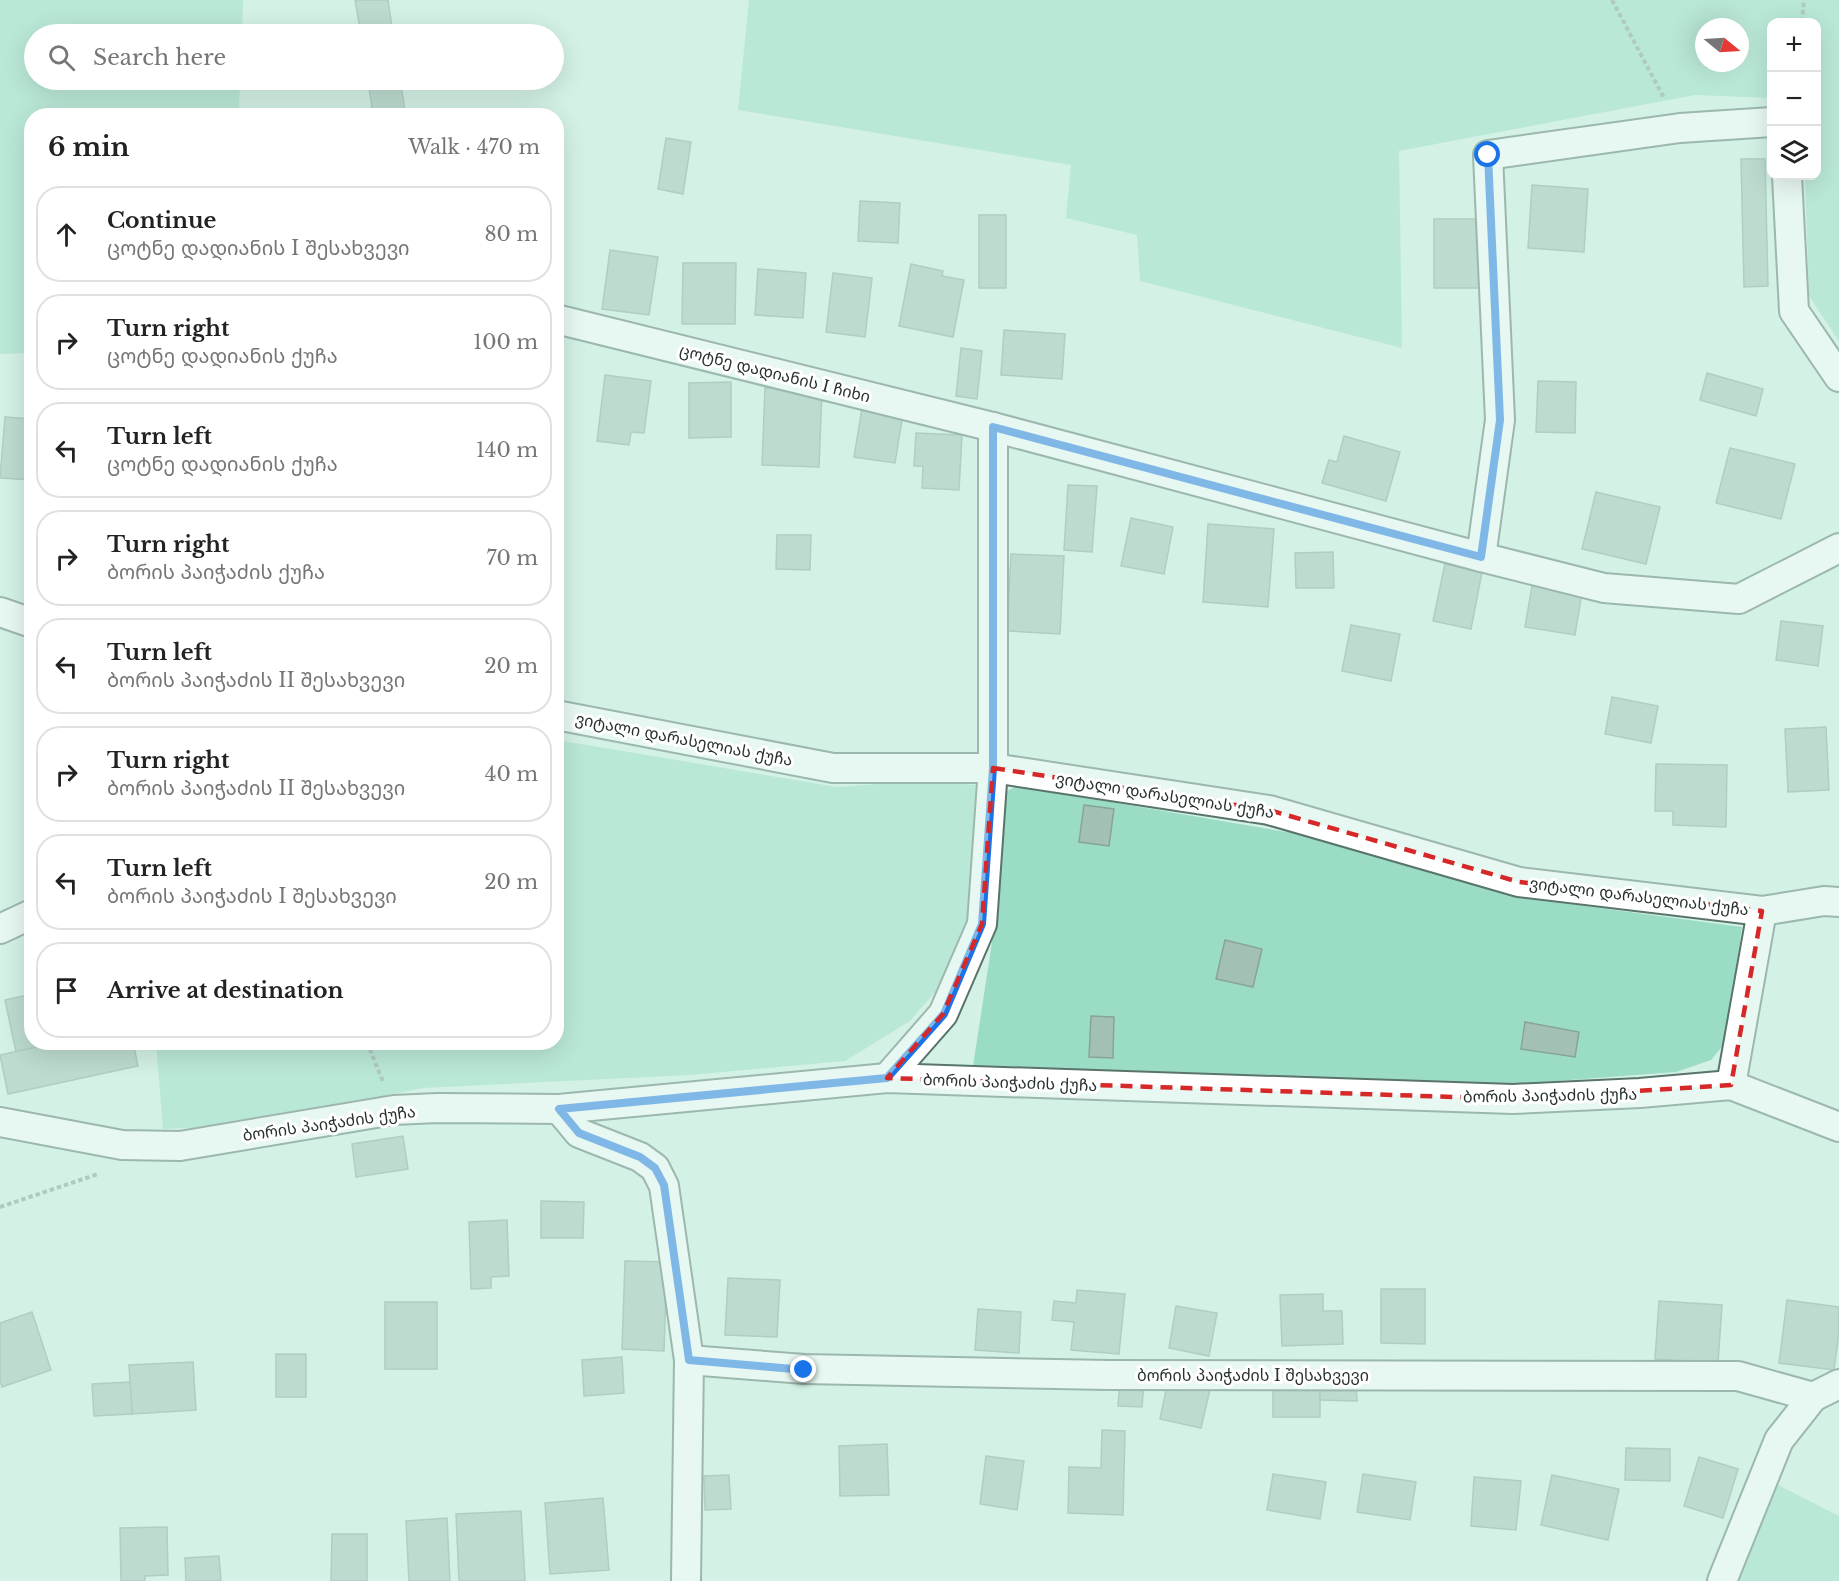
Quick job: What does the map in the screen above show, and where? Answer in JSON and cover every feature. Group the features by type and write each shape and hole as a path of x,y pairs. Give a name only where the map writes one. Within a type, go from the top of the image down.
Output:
{"street":[{"path":"1481,557 1500,420 1488,155 1680,128 1767,122"},
{"path":"1787,180 1794,311 1839,377"},
{"name":"ცოტნე დადიანის I ჩიხი","path":"564,321 993,427 1604,588 1739,599 1839,548"},
{"path":"887,1078 944,1014 982,924 993,768 993,427"},
{"path":"0,612 24,620"},
{"name":"ვიტალი დარასელიას ქუჩა","path":"564,717 833,768 993,768 1269,810 1519,882 1762,911 1824,901 1839,902"},
{"path":"1731,1085 1762,911"},
{"path":"0,929 24,918"},
{"name":"ბორის პაიჭაძის ქუჩა","path":"0,1122 122,1145 180,1146 394,1110 559,1109 887,1078 1513,1099 1640,1093 1731,1085 1839,1127"},
{"path":"559,1109 579,1133 640,1157 655,1168 664,1185 689,1360 686,1581"},
{"name":"ბორის პაიჭაძის I შესახვევი","path":"689,1360 804,1370 1096,1375 1738,1376 1813,1397"},
{"path":"1722,1581 1779,1440 1813,1397 1839,1383"}],"path":[{"path":"1612,0 1680,128"},
{"path":"1802,18 1804,0"},
{"path":"370,1050 394,1110"},
{"path":"0,1207 110,1170 122,1145"}],"highlighted area":[{"path":"993,768 1269,810 1519,882 1762,911 1731,1085 1513,1099 887,1078 943,1014 982,924"}],"green space":[{"path":"0,0 243,0 242,24 24,24 24,90 240,90 239,108 24,108 24,353 0,354"},
{"path":"749,0 1839,0 1839,341 1809,296 1805,180 1821,180 1821,18 1767,18 1767,98 1695,95 1399,151 1402,348 1140,281 1137,235 1066,218 1071,165 738,110"},
{"path":"564,741 837,787 920,781 976,785 968,919 948,977 910,1021 845,1061 690,1075 423,1088 232,1126 163,1129 157,1050 564,1050"},
{"path":"1017,786 1292,833 1516,897 1742,927 1726,1042 1711,1060 1676,1072 1504,1085 973,1066 995,923 1007,791"},
{"path":"1778,1485 1839,1516 1839,1581 1737,1581"}],"building":[{"path":"355,0 388,0 392,24 359,24"},
{"path":"369,90 402,90 405,108 372,108"},
{"path":"666,138 691,142 683,194 658,189"},
{"path":"1741,159 1765,159 1768,286 1744,287"},
{"path":"1532,185 1588,189 1584,252 1528,248"},
{"path":"860,201 900,203 898,243 858,241"},
{"path":"979,215 1006,215 1006,288 979,288"},
{"path":"1434,219 1483,219 1483,288 1434,288"},
{"path":"610,250 658,257 649,315 602,309"},
{"path":"683,263 736,263 735,324 682,324"},
{"path":"911,264 943,271 942,276 964,280 953,337 899,326"},
{"path":"758,269 806,273 803,318 755,315"},
{"path":"833,273 872,278 865,337 826,332"},
{"path":"1004,330 1065,334 1062,379 1001,375"},
{"path":"961,348 982,351 977,399 956,396"},
{"path":"1707,373 1763,389 1756,416 1700,400"},
{"path":"605,375 651,381 644,433 631,432 629,445 597,441"},
{"path":"1538,381 1576,382 1575,433 1536,432"},
{"path":"731,382 731,437 689,438 689,383"},
{"path":"765,388 822,391 819,467 762,465"},
{"path":"862,408 903,414 895,463 854,457"},
{"path":"5,417 24,418 24,480 0,478"},
{"path":"916,433 962,435 959,490 922,488 923,466 914,466"},
{"path":"1344,436 1400,452 1386,501 1322,483 1329,460 1337,462"},
{"path":"1730,448 1795,464 1781,519 1716,503"},
{"path":"1068,485 1097,486 1092,552 1064,550"},
{"path":"1596,492 1660,507 1646,564 1582,549"},
{"path":"1131,518 1173,527 1164,574 1121,566"},
{"path":"1208,524 1274,529 1268,607 1203,602"},
{"path":"777,535 811,535 810,570 776,569"},
{"path":"1333,552 1334,588 1296,588 1295,553"},
{"path":"1011,554 1064,556 1060,634 1007,631"},
{"path":"1445,564 1482,572 1471,629 1433,621"},
{"path":"1532,586 1582,593 1575,635 1525,627"},
{"path":"1781,621 1823,626 1818,666 1776,660"},
{"path":"1351,625 1400,634 1391,681 1342,671"},
{"path":"1612,697 1658,706 1651,743 1605,734"},
{"path":"1826,727 1829,790 1788,792 1785,729"},
{"path":"1656,764 1727,765 1726,827 1673,825 1673,811 1655,811"},
{"path":"1084,805 1114,809 1109,846 1079,842"},
{"path":"1225,940 1262,949 1253,987 1216,979"},
{"path":"24,996 25,1050 16,1052 5,1000"},
{"path":"1091,1016 1114,1017 1113,1058 1089,1057"},
{"path":"1525,1022 1579,1032 1575,1057 1521,1049"},
{"path":"24,1050 135,1050 138,1066 8,1094 0,1055"},
{"path":"403,1136 408,1169 356,1177 352,1144"},
{"path":"541,1201 584,1202 583,1238 541,1238"},
{"path":"507,1220 509,1276 491,1277 491,1288 471,1289 469,1222"},
{"path":"625,1261 667,1262 664,1351 622,1349"},
{"path":"728,1278 780,1280 777,1337 725,1335"},
{"path":"1381,1289 1425,1289 1425,1344 1381,1343"},
{"path":"1077,1290 1125,1294 1119,1354 1071,1350 1074,1322 1052,1320 1054,1301 1076,1303"},
{"path":"1323,1294 1323,1311 1342,1311 1343,1344 1282,1346 1280,1295"},
{"path":"1787,1300 1839,1307 1839,1332 1834,1370 1779,1363"},
{"path":"1659,1301 1722,1305 1718,1363 1655,1359"},
{"path":"385,1302 437,1302 437,1369 385,1369"},
{"path":"1176,1306 1217,1313 1209,1356 1169,1348"},
{"path":"978,1309 1021,1312 1019,1353 975,1350"},
{"path":"32,1312 51,1370 2,1387 0,1381 0,1323"},
{"path":"276,1354 306,1354 306,1397 276,1397"},
{"path":"622,1357 624,1393 584,1396 582,1360"},
{"path":"193,1362 196,1410 132,1414 129,1365"},
{"path":"1169,1376 1211,1385 1201,1428 1160,1419"},
{"path":"1120,1381 1144,1383 1142,1407 1118,1406"},
{"path":"130,1382 132,1414 94,1416 92,1384"},
{"path":"1273,1385 1320,1385 1320,1417 1273,1417"},
{"path":"1320,1385 1356,1385 1357,1401 1320,1400"},
{"path":"1102,1430 1125,1431 1123,1515 1068,1513 1069,1467 1101,1468"},
{"path":"887,1444 889,1495 840,1496 839,1446"},
{"path":"1626,1448 1670,1449 1670,1481 1625,1480"},
{"path":"986,1456 1024,1461 1017,1510 980,1504"},
{"path":"1699,1457 1738,1469 1723,1518 1684,1506"},
{"path":"1273,1474 1326,1482 1320,1519 1267,1510"},
{"path":"1363,1474 1416,1482 1410,1520 1357,1512"},
{"path":"729,1475 731,1509 705,1510 704,1476"},
{"path":"1552,1475 1619,1489 1608,1540 1541,1525"},
{"path":"1474,1477 1521,1481 1516,1530 1471,1526"},
{"path":"603,1498 609,1570 550,1574 545,1503"},
{"path":"521,1511 525,1581 459,1581 456,1514"},
{"path":"447,1518 450,1581 409,1581 406,1521"},
{"path":"167,1527 168,1575 145,1576 145,1581 121,1581 120,1528"},
{"path":"332,1534 367,1534 367,1581 331,1581"},
{"path":"219,1556 221,1581 186,1581 185,1558"}],"route":[{"path":"804,1370 689,1360 664,1185 655,1168 640,1157 579,1133 559,1109 887,1078 944,1014 982,924 993,768 993,427 1481,557 1500,420 1488,155"}]}
